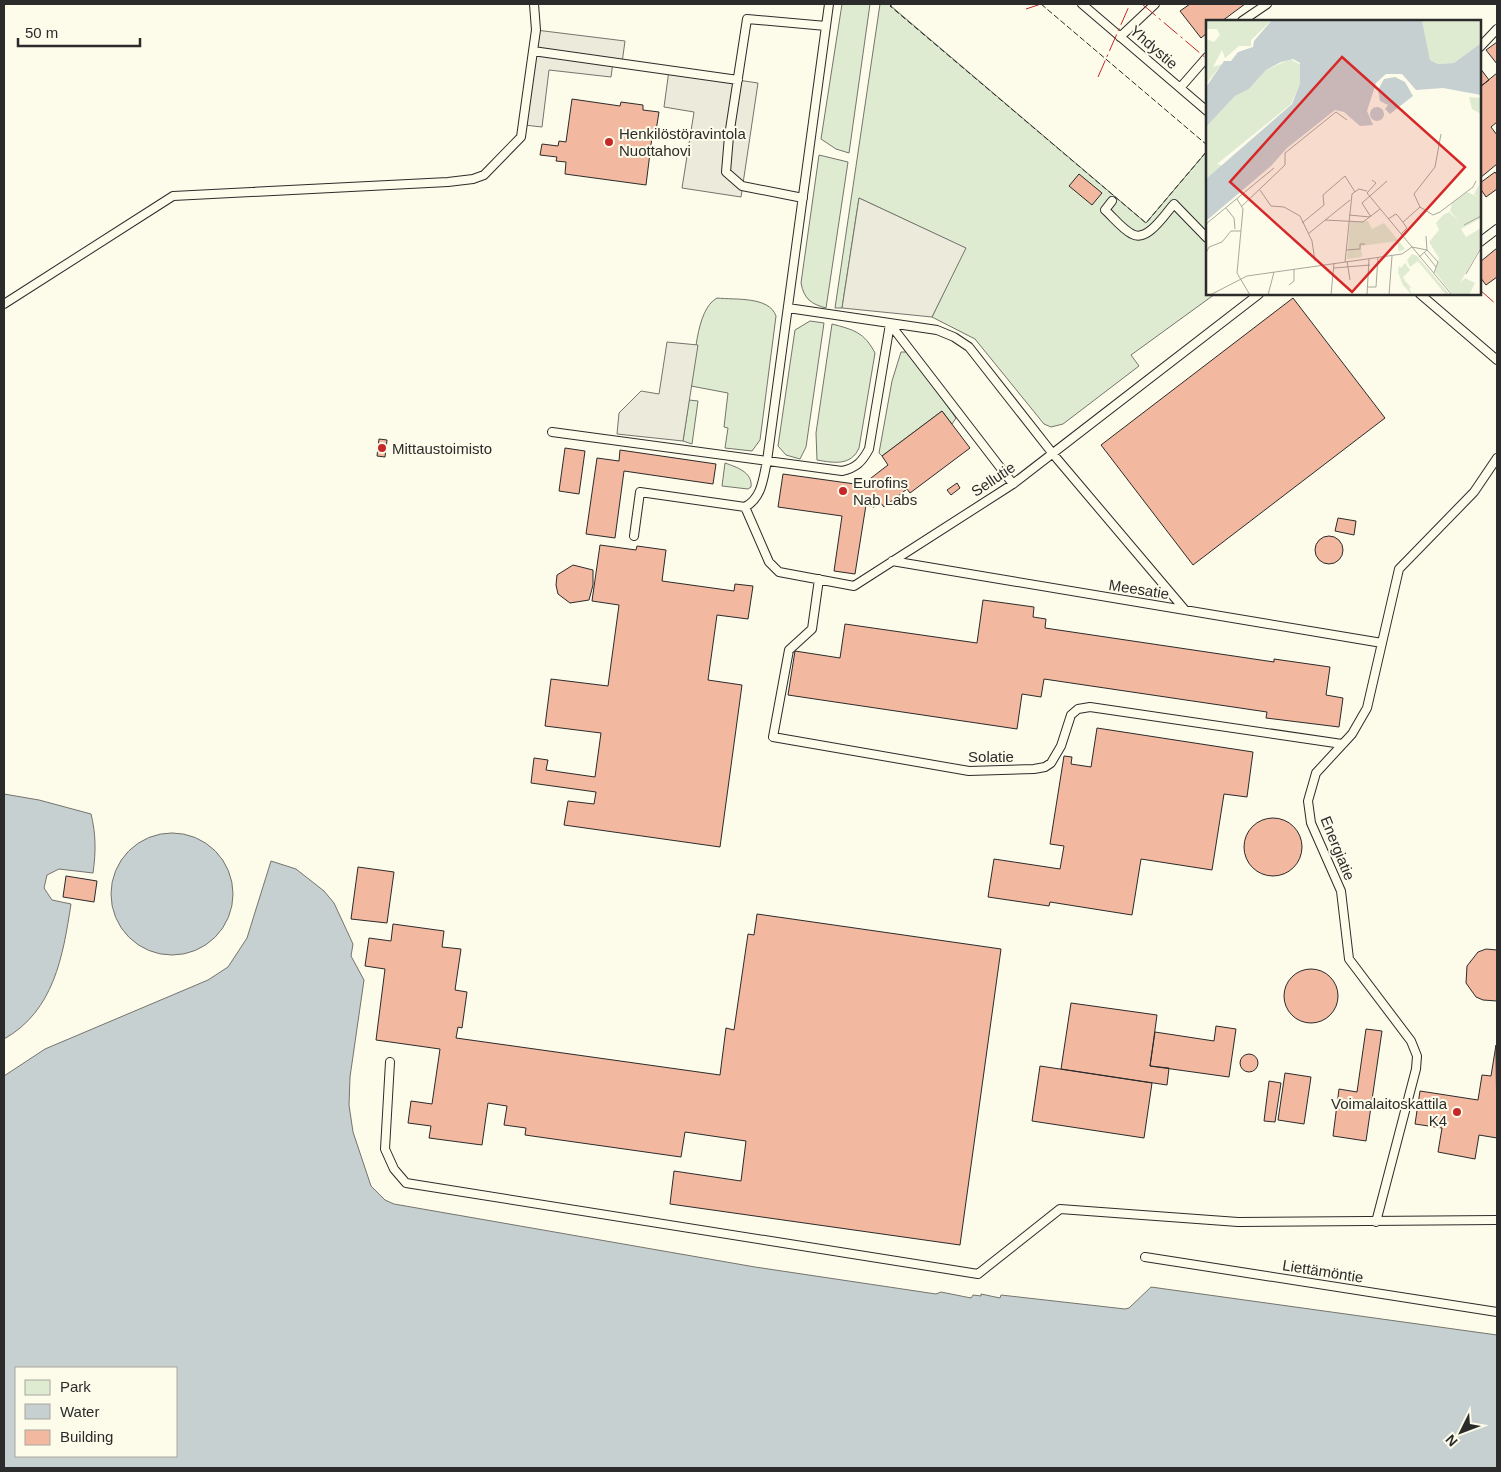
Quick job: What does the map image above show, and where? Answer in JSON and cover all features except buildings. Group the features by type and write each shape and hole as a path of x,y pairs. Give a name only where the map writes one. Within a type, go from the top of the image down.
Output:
{"lane":[{"path":"4,304 173,196 448,182 473,179 484,175 521,137 536,30 534,4"},
{"path":"634,536 640,492 745,507 755,502 758,496 767,461 830,4"},
{"name":"Yhdystie","path":"1082,4 1206,110"},
{"path":"1120,37 1155,4"},
{"path":"1243,20 1267,4"},
{"path":"803,198 742,186 726,172 729,136 747,19 826,26"},
{"path":"1481,46 1497,29"},
{"path":"533,52 738,80"},
{"path":"1180,88 1206,58"},
{"path":"1112,202 1105,210 1132,234 1140,236 1148,232 1174,204 1206,237"},
{"path":"1481,241 1497,229"},
{"name":"Sellutie","path":"745,507 769,562 779,572 854,586 1013,484 1258,295"},
{"path":"1421,295 1497,360"},
{"path":"788,308 937,330 954,337 968,347 1053,454 1185,610"},
{"path":"552,432 842,471 852,469 862,462 869,449 890,324"},
{"path":"890,324 1013,484"},
{"name":"Energiatie","path":"1376,1222 1416,1069 1417,1056 1411,1041 1349,959 1341,891 1311,824 1308,801 1311,784 1316,773 1352,734 1367,708 1400,569 1474,492 1497,458"},
{"name":"Meesatie","path":"892,561 1382,643"},
{"name":"Solatie","path":"819,579 812,628 789,650 773,737 969,771 1034,769 1045,767 1050,763 1061,746 1071,715 1078,709 1090,707 1342,744"},
{"path":"390,1062 386,1149 394,1169 406,1182 978,1274 1060,1209 1238,1222 1497,1220"},
{"name":"Liettämöntie","path":"1145,1257 1497,1312"}],"green space":[{"path":"842,4 870,4 849,153 836,149 821,139"},
{"path":"880,4 892,4 891,6 1146,223 1206,152 1206,295 1214,295 1131,355 1139,366 1063,424 1051,427 1044,424 975,339 932,317 965,248 859,198 842,308 835,308"},
{"path":"819,155 848,162 826,308 816,305 806,297 801,283"},
{"path":"717,298 759,302 766,305 776,316 760,440 752,451 725,448 728,428 724,427 728,393 691,386 700,325 710,304"},
{"path":"810,321 824,323 806,447 800,459 786,455 778,446 795,330"},
{"path":"832,324 858,333 867,340 875,353 859,448 851,458 841,462 817,460 816,433"},
{"path":"901,352 908,352 956,418 952,424 942,411 882,456 879,453 892,381"},
{"path":"689,400 698,401 692,444 683,441"},
{"path":"725,463 739,468 747,474 751,487 748,489 722,486"}],"shaded area":[{"path":"536,30 625,41 622,63 613,62 611,77 549,70 542,127 524,125"},
{"path":"669,70 758,83 741,197 682,188 694,112 664,107"},
{"path":"859,198 966,248 932,317 842,308"},
{"path":"667,342 698,345 683,441 617,434 619,413 641,391 659,394"}],"water":[{"path":"4,794 39,800 91,814 95,836 95,850 93,873 59,869 47,875 44,888 52,900 71,904 64,943 53,980 45,998 21,1027 4,1039"},
{"path":"172,833 184,834 195,838 206,843 215,851 223,860 228,871 232,882 232,906 228,917 223,928 215,937 206,945 195,950 184,954 172,955 160,954 149,950 138,945 129,937 121,928 116,917 112,906 111,894 112,882 116,871 121,860 129,851 138,843 149,838 160,834"},
{"path":"271,861 296,869 324,891 334,903 353,944 351,956 364,980 350,1077 349,1105 353,1132 371,1186 385,1200 394,1204 755,1267 936,1294 941,1292 971,1298 973,1295 981,1296 981,1294 1000,1298 1001,1295 1125,1309 1129,1308 1151,1287 1497,1335 1497,1468 4,1468 4,1076 45,1049 208,980 228,967 247,938"}],"fence":[{"path":"892,4 890,6 1146,223 1206,152"},
{"path":"1041,4 1206,144"}],"power":[{"path":"1026,9 1041,4"},
{"path":"1098,77 1130,4"},
{"path":"1142,4 1206,58"},
{"path":"1481,291 1497,305"}],"place":[{"name":"Henkilöstöravintola Nuottahovi","path":"609,142"},
{"name":"Mittaustoimisto","path":"382,448"},
{"name":"Eurofins Nab Labs","path":"843,491"},
{"name":"Voimalaitoskattila K4","path":"1457,1112"}]}
